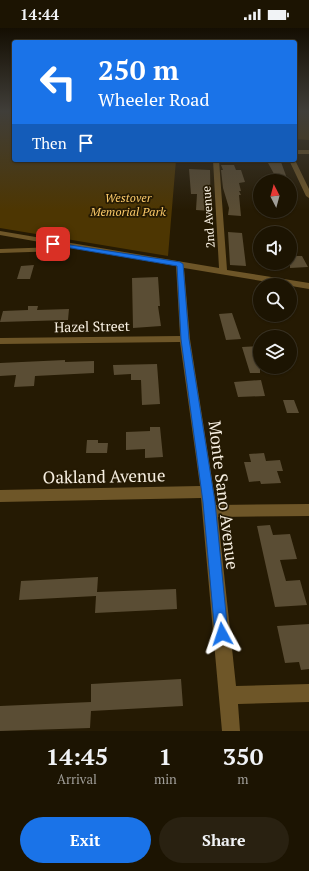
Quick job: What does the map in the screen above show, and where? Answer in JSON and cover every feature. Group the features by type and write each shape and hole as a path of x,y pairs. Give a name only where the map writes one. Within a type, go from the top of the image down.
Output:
{"street":[{"path":"297,152 309,152"},
{"name":"2nd Avenue","path":"216,162 223,272"},
{"path":"293,162 309,196"},
{"path":"0,233 80,248 309,286"},
{"path":"0,251 80,248"},
{"name":"Monte Sano Avenue","path":"180,264 185,339 208,492 231,731"},
{"name":"Hazel Street","path":"0,341 185,339"},
{"name":"Oakland Avenue","path":"0,496 208,492"},
{"path":"210,511 309,510"},
{"path":"227,695 309,693"}],"green space":[{"name":"Westover Memorial Park","path":"0,145 12,145 12,162 176,162 168,256 0,228"}],"building":[{"path":"281,162 285,174 274,174 268,163"},
{"path":"221,165 234,165 236,170 241,170 245,182 239,183 241,191 239,191 241,195 239,195 241,216 228,215 229,208 223,188 221,170 223,170"},
{"path":"189,169 210,170 211,211 196,210 197,194 191,194"},
{"path":"228,232 242,233 246,266 230,265"},
{"path":"297,256 302,256 308,267 297,268"},
{"path":"34,265 30,279 17,279 21,266"},
{"path":"158,277 160,306 158,306 161,326 133,328 132,278"},
{"path":"28,306 38,306 37,310 69,309 68,320 0,322 3,311 28,310"},
{"path":"232,313 241,339 226,340 219,314"},
{"path":"253,346 253,373 250,373 242,347"},
{"path":"65,360 65,362 94,361 94,373 35,376 34,386 14,387 16,375 0,376 0,363"},
{"path":"157,364 160,404 142,405 141,380 131,380 131,374 114,375 113,365"},
{"path":"261,380 265,396 238,397 234,382"},
{"path":"283,400 294,400 299,413 287,413"},
{"path":"150,427 160,427 163,457 145,458 145,449 126,450 126,432 150,431"},
{"path":"87,440 98,440 98,443 108,443 107,453 86,453"},
{"path":"264,453 266,461 280,460 283,471 277,471 281,483 261,484 260,481 249,482 244,462 251,462 249,454"},
{"path":"270,525 273,535 290,534 297,559 280,560 286,581 300,580 307,605 275,607 257,526"},
{"path":"98,577 97,592 176,589 177,609 95,613 96,596 19,600 21,581"},
{"path":"309,624 309,669 301,670 299,662 285,663 277,626"},
{"path":"181,679 183,706 91,711 90,728 0,731 0,706 91,702 91,684"}],"route":[{"path":"53,244 180,264 185,339 209,502 222,634"}]}
